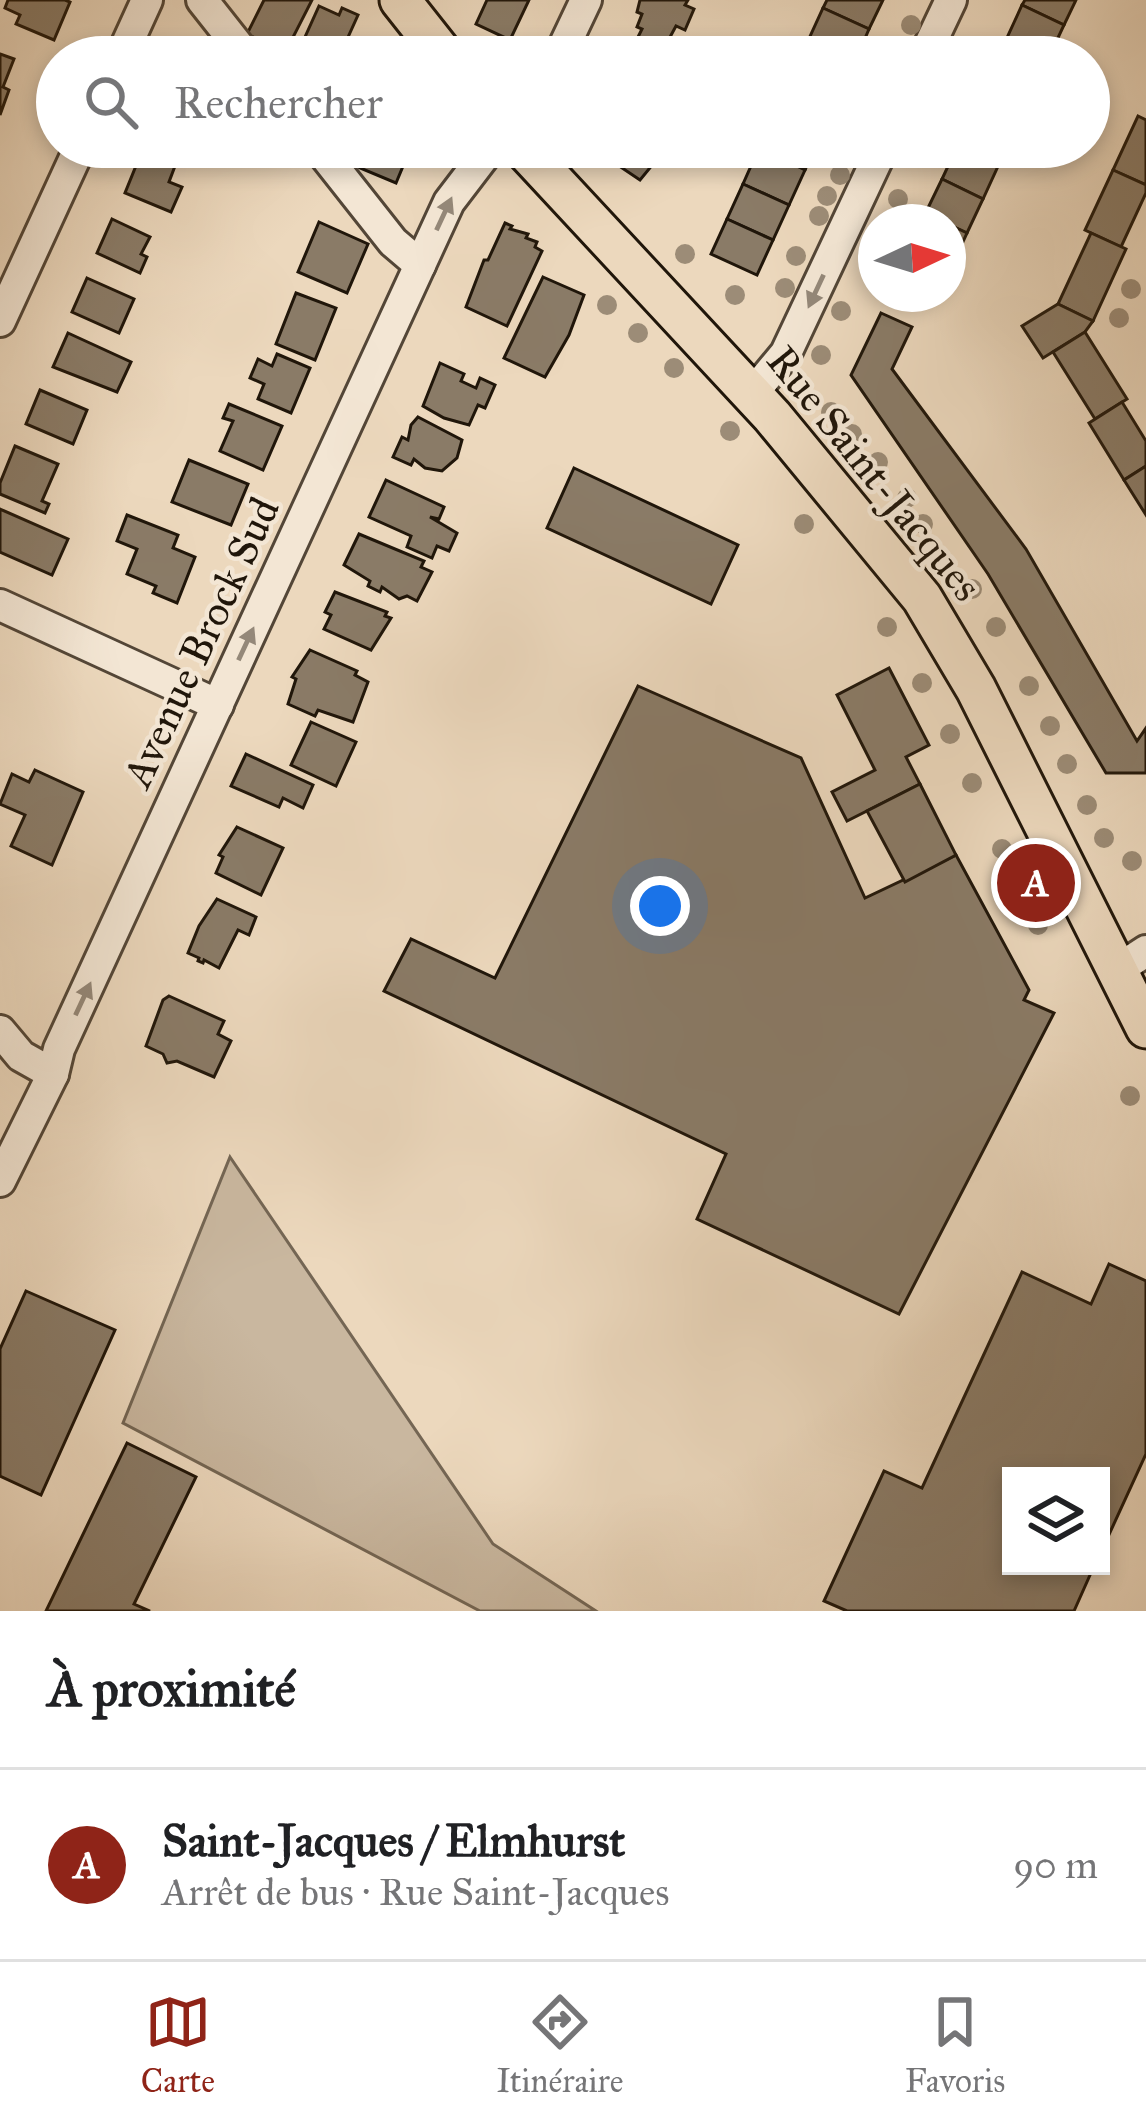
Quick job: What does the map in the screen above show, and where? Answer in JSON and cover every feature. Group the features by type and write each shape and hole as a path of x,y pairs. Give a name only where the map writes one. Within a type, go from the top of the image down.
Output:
{"main road":[{"path":"400,0 428,36"},
{"name":"Rue Saint-Jacques","path":"542,168 752,394 880,544 943,629 1131,960 1146,1028"}],"street":[{"path":"131,36 147,0"},
{"path":"202,0 230,36"},
{"path":"569,36 586,0"},
{"path":"934,36 951,0"},
{"path":"0,321 70,168"},
{"path":"335,168 393,242 420,265"},
{"name":"Avenue Brock Sud","path":"0,1181 420,265 460,182 472,168"},
{"path":"752,394 786,353 873,168"},
{"path":"0,605 218,705"},
{"path":"0,1031 21,1056 53,1074"}],"shaded area":[{"path":"230,1157 493,1544 596,1611 480,1611 123,1423"}],"building":[{"path":"8,0 70,2 56,36 16,24 20,15 5,8"},
{"path":"264,0 312,0 294,36 247,34"},
{"path":"487,0 529,0 512,36 476,24"},
{"path":"640,0 688,0 685,5 694,9 685,30 676,26 671,36 638,36 642,14 637,12"},
{"path":"827,0 883,0 869,29 823,8"},
{"path":"1025,0 1076,0 1064,25 1022,5"},
{"path":"1022,5 1064,25 1059,36 1008,36"},
{"path":"319,6 339,15 342,8 358,15 348,36 305,36"},
{"path":"823,8 869,29 866,36 810,36"},
{"path":"0,54 14,59 3,87 9,90 0,115"},
{"path":"1138,116 1146,120 1146,185 1113,170"},
{"path":"135,168 174,168 169,182 182,187 171,212 125,193"},
{"path":"360,168 402,168 396,183"},
{"path":"622,168 650,168 640,180"},
{"path":"750,168 805,170 789,205 743,184"},
{"path":"947,168 997,168 983,199 942,179"},
{"path":"1113,170 1146,185 1121,247 1085,230"},
{"path":"942,179 983,199 967,233 966,204 930,204"},
{"path":"743,184 789,205 773,240 727,219"},
{"path":"112,219 150,237 141,254 147,257 140,273 97,253"},
{"path":"727,219 773,240 757,275 711,254"},
{"path":"319,222 368,244 347,293 298,272"},
{"path":"505,223 528,234 526,238 537,242 535,247 542,251 507,326 466,307"},
{"path":"1091,233 1126,249 1093,321 1058,304"},
{"path":"543,277 584,295 569,335 545,377 504,358"},
{"path":"87,278 134,299 119,333 72,312"},
{"path":"296,293 336,308 315,360 276,344"},
{"path":"1058,304 1093,321 1085,332 1043,358 1022,326"},
{"path":"881,313 912,327 892,369 1026,549 1137,741 1146,728 1146,773 1106,773 988,574 851,375"},
{"path":"1085,332 1127,399 1095,419 1053,352"},
{"path":"68,333 131,362 117,392 53,367"},
{"path":"277,354 310,368 291,413 258,399 264,384 250,378 258,359 272,366"},
{"path":"440,363 464,374 461,381 476,388 480,378 495,385 485,408 478,405 469,425 423,406"},
{"path":"40,390 87,410 73,444 26,424"},
{"path":"1122,402 1146,441 1146,466 1124,480 1089,423"},
{"path":"229,404 282,426 263,470 220,451 233,421 223,418"},
{"path":"418,417 462,440 457,458 442,471 425,468 414,459 411,465 393,457 402,437 408,440"},
{"path":"15,446 58,464 42,501 49,504 45,513 0,494"},
{"path":"189,460 248,484 231,525 172,502"},
{"path":"1146,466 1146,515 1124,480"},
{"path":"574,468 738,545 711,604 547,528"},
{"path":"386,480 444,507 439,519 430,517 457,533 449,551 437,546 432,558 407,547 411,536 369,517"},
{"path":"0,509 68,539 52,575 0,552"},
{"path":"127,515 178,535 173,548 195,557 177,603 153,593 156,586 127,574 137,549 117,541"},
{"path":"359,534 424,561 421,567 432,572 417,601 407,596 399,599 382,587 380,592 344,565"},
{"path":"335,592 387,612 385,616 391,618 371,650 324,629 331,615 325,612"},
{"path":"310,650 357,671 355,675 368,682 353,722 318,710 315,716 288,704 296,679 292,677"},
{"path":"889,668 929,745 906,757 920,784 847,821 832,792 875,770 837,695"},
{"path":"638,686 801,758 865,898 956,855 1029,990 1024,1000 1054,1013 899,1314 697,1219 726,1154 384,991 411,939 495,978"},
{"path":"311,722 356,742 336,786 291,765"},
{"path":"246,754 313,785 303,808 283,798 279,807 231,786"},
{"path":"35,770 83,792 52,865 11,846 25,815 0,804 12,774 29,782"},
{"path":"920,784 956,855 905,882 867,811"},
{"path":"237,827 283,848 261,895 216,873 223,857 219,855"},
{"path":"217,899 256,917 249,935 238,930 219,968 188,953"},
{"path":"169,996 224,1021 218,1034 231,1041 214,1077 177,1061 167,1063 163,1054 146,1046 163,1000"},
{"path":"1109,1264 1146,1281 1146,1454 1110,1532 1110,1467 1002,1467 1002,1575 1090,1575 1074,1611 847,1611 824,1601 884,1471 922,1488 1022,1272 1091,1304"},
{"path":"26,1291 115,1330 41,1495 0,1476 0,1349"},
{"path":"127,1443 196,1477 134,1604 150,1611 46,1611"}],"place":[{"name":"Saint-Jacques / Elmhurst","path":"1036,883"}]}
